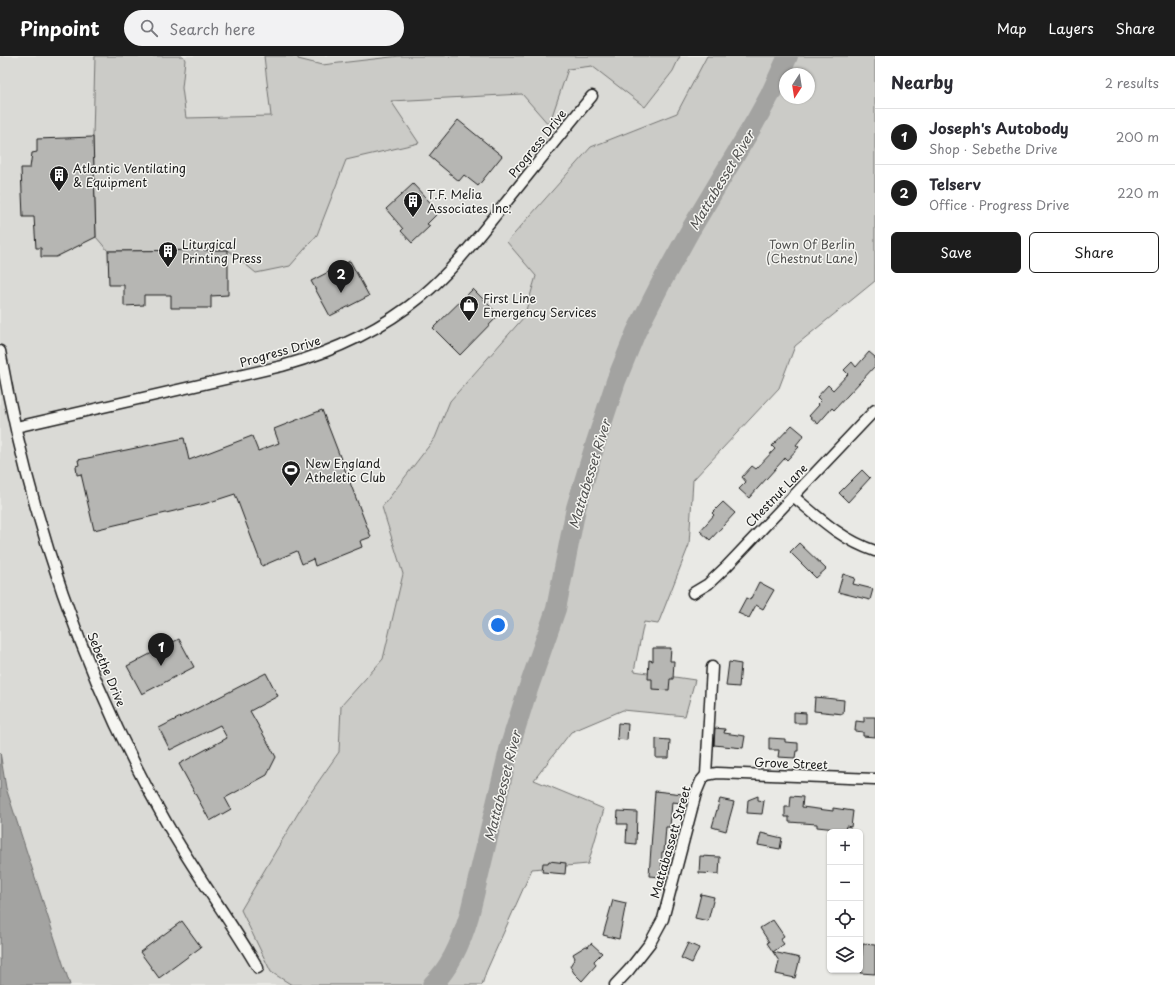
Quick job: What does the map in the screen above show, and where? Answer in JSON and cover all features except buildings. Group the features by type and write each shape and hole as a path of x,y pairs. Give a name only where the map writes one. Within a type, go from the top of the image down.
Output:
{"street":[{"name":"Progress Drive","path":"16,427 311,358 340,346 395,316 421,296 460,258 592,96"},
{"name":"Sebethe Drive","path":"0,351 16,427 48,548 82,644 103,697 127,749 166,821 258,968"},
{"name":"Chestnut Lane","path":"693,593 708,584 726,567 875,410"},
{"path":"793,496 843,537 859,546 875,551"},
{"name":"Mattabassett Street","path":"615,985 650,943 663,919 696,793 701,781 706,775 712,667"},
{"name":"Grove Street","path":"706,775 717,773 875,778"}],"shaded area":[{"path":"0,56 707,56 677,113 591,147 507,241 536,276 524,317 450,401 435,438 382,507 403,574 383,659 341,706 339,752 307,798 271,972 292,985 70,985 6,788 0,752"},
{"path":"0,752 6,788 70,985 0,985"}],"green space":[{"path":"95,56 183,56 185,60 182,88 186,118 271,116 264,56 298,56 298,59 322,65 400,56 680,56 673,71 645,107 592,66 568,69 549,125 522,94 391,101 419,143 346,160 317,235 290,266 256,273 228,250 108,251 96,237 93,137"},
{"name":"Town Of Berlin (Chestnut Lane)","path":"707,56 875,56 875,281 795,346 779,388 693,480 689,545 658,624 644,622 634,671 695,680 685,716 623,710 571,732 534,780 604,809 588,864 532,869 486,972 482,985 292,985 271,972 241,910 307,798 339,752 341,706 383,659 403,574 382,507 435,438 450,401 524,317 536,276 507,242 591,147 677,113"}],"waterway":[{"name":"Mattabesset River","path":"432,985 445,970 455,953 469,916 510,746 556,609 576,508 616,381 636,332 661,283 691,229 755,122 770,95 788,56"}],"place":[{"name":"Atlantic Ventilating & Equipment","path":"59,192"},
{"name":"T.F. Melia Associates Inc.","path":"413,218"},
{"name":"Liturgical Printing Press","path":"168,268"},
{"name":"Telserv","path":"341,293"},
{"name":"First Line Emergency Services","path":"469,322"},
{"name":"New England Atheletic Club","path":"291,487"},
{"name":"Joseph's Autobody","path":"161,666"}]}
